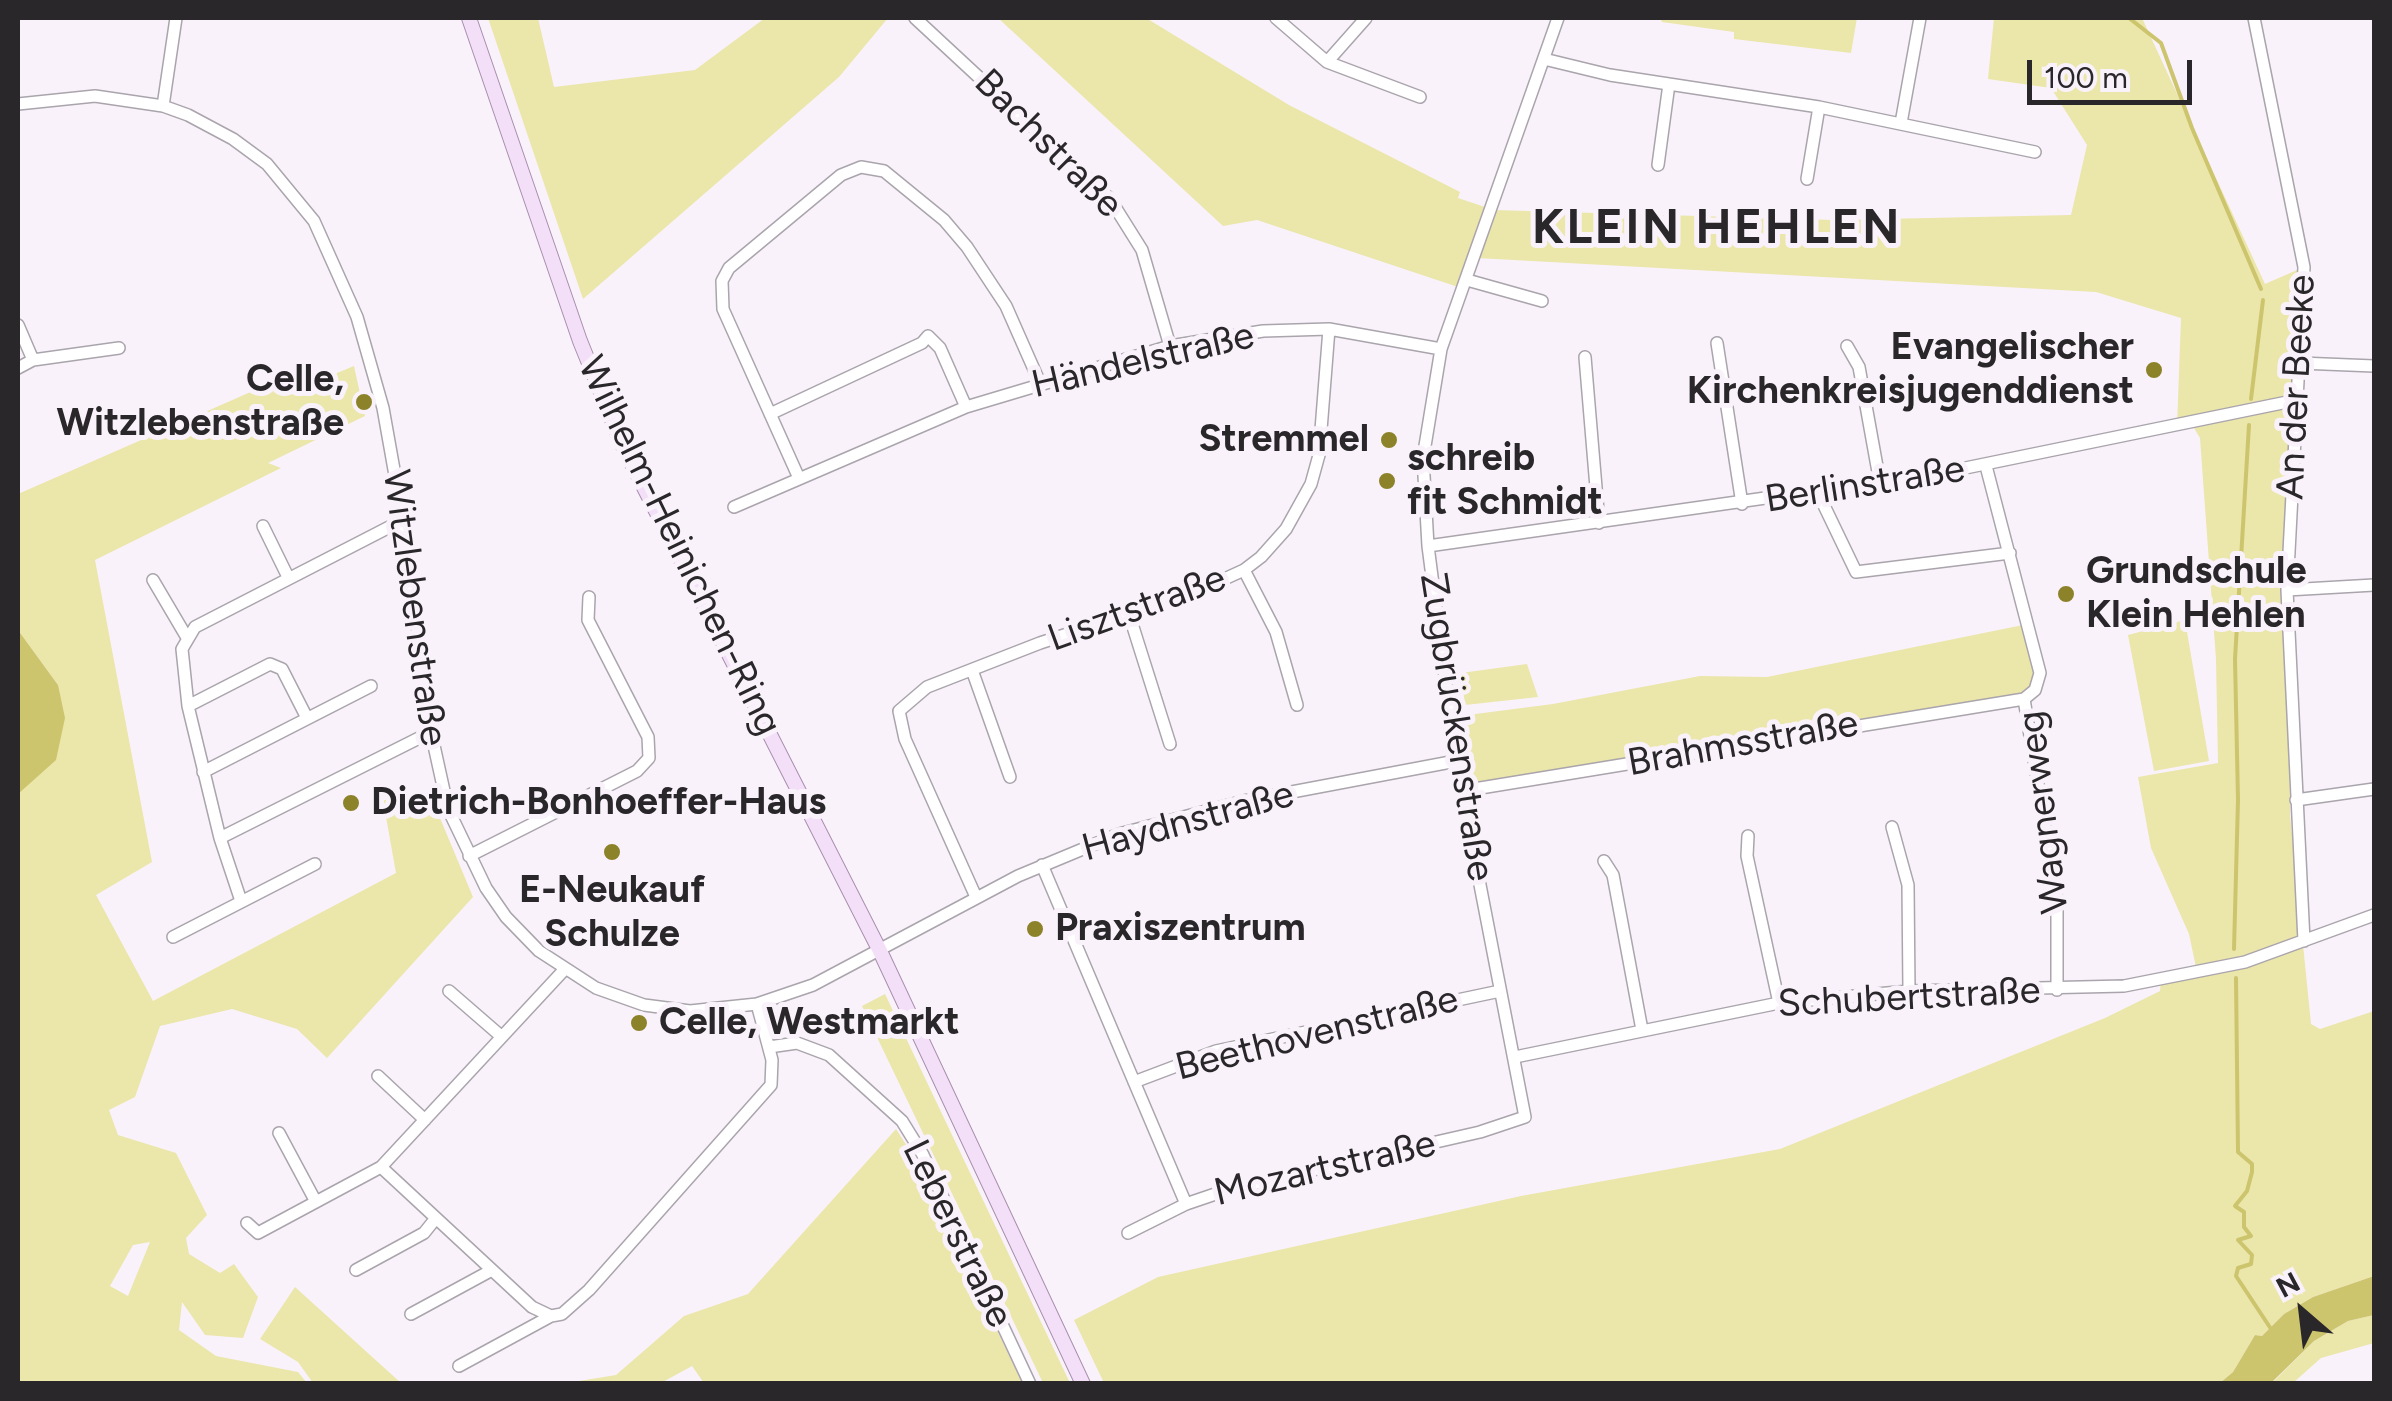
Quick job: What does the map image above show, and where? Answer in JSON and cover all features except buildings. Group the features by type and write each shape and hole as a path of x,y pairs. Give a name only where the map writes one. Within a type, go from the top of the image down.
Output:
{"main road":[{"name":"Wilhelm-Heinichen-Ring","path":"469,18 580,341 621,442 879,949 1082,1384"}],"street":[{"path":"163,106 176,18"},
{"name":"Bachstraße","path":"915,18 1110,199 1142,250 1170,346"},
{"path":"1276,18 1327,62 1420,96"},
{"path":"1327,62 1366,18"},
{"name":"Zugbrückenstraße","path":"1525,1117 1456,761 1428,546 1423,458 1441,349 1558,18"},
{"path":"1901,123 1920,18"},
{"name":"An der Beeke","path":"2254,18 2304,268 2286,590 2303,942"},
{"path":"1544,59 1819,107 2035,152"},
{"path":"1658,165 1670,84"},
{"name":"Witzlebenstraße","path":"18,104 96,96 163,106 213,127 258,157 284,181 314,221 364,336 383,408 403,520 431,732 448,810 469,856 506,917 564,970 607,993 644,1005 690,1011 757,1004 813,985 879,949"},
{"path":"1807,179 1819,107"},
{"path":"798,476 723,310 722,281 729,268 841,175 860,167 884,171 944,220 967,247 1006,306 1040,383"},
{"path":"1467,280 1542,301"},
{"path":"18,325 33,360"},
{"name":"Händelstraße","path":"734,508 798,476 966,407 1170,346 1262,331 1330,329 1441,349"},
{"name":"Lisztstraße","path":"976,898 905,738 900,711 927,687 1128,612 1198,591 1244,570 1277,542 1311,484 1319,455 1330,329"},
{"path":"770,414 922,343 928,336 940,348 966,407"},
{"path":"1717,343 1742,504"},
{"path":"1847,346 1860,367 1880,484"},
{"path":"18,368 33,360 119,348"},
{"path":"1585,357 1599,523"},
{"path":"2300,363 2374,366"},
{"name":"Berlinstraße","path":"1428,546 1880,484 1986,466 2297,400"},
{"name":"Wagnerweg","path":"1986,466 2040,674 2036,690 2024,698 2057,900 2058,990"},
{"path":"1818,493 1856,572 2010,553"},
{"path":"241,902 220,838 188,706 182,649 186,636 288,578 403,520"},
{"path":"262,526 288,578"},
{"path":"1244,570 1276,632 1297,705"},
{"path":"152,580 186,636"},
{"path":"2286,590 2374,585"},
{"path":"469,856 637,771 649,758 648,737 588,620 589,597"},
{"path":"1128,612 1170,744"},
{"path":"188,706 270,664 282,669 308,718"},
{"path":"972,670 1010,776"},
{"path":"203,772 371,686"},
{"name":"Brahmsstraße","path":"1462,790 2024,698"},
{"path":"220,838 431,732"},
{"name":"Haydnstraße","path":"879,949 1042,865 1119,834 1192,813 1456,761"},
{"path":"2296,800 2374,789"},
{"path":"1892,827 1908,885 1908,992"},
{"path":"1748,836 1746,856 1779,1003"},
{"path":"1604,861 1613,875 1642,1030"},
{"path":"173,937 315,864"},
{"path":"1042,865 1186,1204"},
{"name":"Schubertstraße","path":"1516,1057 1779,1003 1908,992 2058,990 2161,980 2245,962 2374,914"},
{"path":"247,1222 258,1233 380,1167 564,970"},
{"name":"Beethovenstraße","path":"1134,1082 1216,1051 1500,990"},
{"path":"449,992 502,1037"},
{"path":"458,1366 573,1307 762,1098 771,1085 769,1046 757,1004"},
{"name":"Leberstraße","path":"769,1046 797,1044 829,1055 902,1122 923,1155 1030,1384"},
{"path":"378,1076 425,1120"},
{"name":"Mozartstraße","path":"1128,1232 1186,1204 1230,1189 1480,1132 1525,1117"},
{"path":"279,1133 316,1202"},
{"path":"380,1167 532,1308 551,1316"},
{"path":"356,1270 424,1232 436,1218"},
{"path":"411,1314 492,1270"}],"shaded area":[{"path":"488,18 538,18 554,87 695,70 765,18 888,18 839,77 583,299"},
{"path":"998,18 1146,18 1289,105 1460,192 1458,198 1494,210 1835,220 2071,215 2087,145 2051,88 1988,79 1994,18 2142,18 2265,284 2304,267 2289,663 2290,815 2311,1024 2320,1029 2374,1011 2374,1276 2313,1297 2284,1314 2262,1336 2255,1335 2233,1372 2220,1383 1104,1383 1074,1320 1158,1277 1521,1196 1780,1149 2105,1018 2160,991 2161,980 2197,972 2189,934 2151,848 2138,777 2218,763 2216,659 2200,438 2191,423 2177,427 2181,318 2096,292 1477,258 1467,290 1257,220 1223,226"},
{"path":"1660,18 1857,18 1851,53 1734,39 1734,32 1662,22"},
{"path":"354,366 365,416 268,463 281,468 95,560 152,862 96,895 153,1001 396,873 383,800 432,799 473,897 327,1058 297,1029 232,1009 160,1026 135,1097 109,1110 118,1135 176,1153 207,1215 186,1238 189,1254 220,1273 234,1264 258,1297 243,1338 205,1335 182,1302 179,1330 216,1356 298,1372 307,1383 18,1383 18,794 58,685 18,630 18,494 278,380 293,391","holes":["150,1242 128,1296 110,1286 133,1245"]},
{"path":"2185,620 2209,761 2154,771 2128,635"},
{"path":"2028,624 2040,673 2024,699 1462,791 1452,717 1553,704 1700,676 1767,677"},
{"path":"18,630 58,685 65,718 56,760 18,794"},
{"path":"1527,664 1538,697 1465,705 1461,673"},
{"path":"885,994 1070,1383 1043,1383 862,1006"},
{"path":"896,1129 916,1160 1022,1383 704,1383 692,1366 661,1383 567,1383 616,1375 684,1316 748,1294"},
{"path":"2374,1276 2374,1315 2348,1321 2314,1341 2271,1383 2220,1383 2233,1372 2255,1335 2262,1336 2284,1314 2313,1297"},
{"path":"295,1287 401,1383 313,1383 298,1362 260,1339"},
{"path":"2374,1315 2374,1343 2321,1358 2293,1383 2271,1384 2314,1341 2348,1321"}],"waterway":[{"path":"2129,18 2161,43 2192,128 2261,289"},
{"path":"2251,399 2263,300"},
{"path":"2234,949 2238,800 2235,659 2249,425"},
{"path":"2236,978 2238,1152 2252,1164 2247,1191 2235,1206 2244,1212 2244,1227 2251,1236 2238,1240 2252,1255 2251,1264 2238,1268 2236,1276 2273,1332"}],"place":[{"name":"Evangelischer Kirchenkreisjugenddienst","path":"2154,370"},
{"name":"Celle, Witzlebenstraße","path":"364,402"},
{"name":"Stremmel","path":"1389,440"},
{"name":"schreib fit Schmidt","path":"1387,481"},
{"name":"Grundschule Klein Hehlen","path":"2066,594"},
{"name":"Dietrich-Bonhoeffer-Haus","path":"351,803"},
{"name":"E-Neukauf Schulze","path":"612,852"},
{"name":"Praxiszentrum","path":"1035,929"},
{"name":"Celle, Westmarkt","path":"639,1023"}],"district":[{"name":"KLEIN HEHLEN","path":"1717,229"}]}
